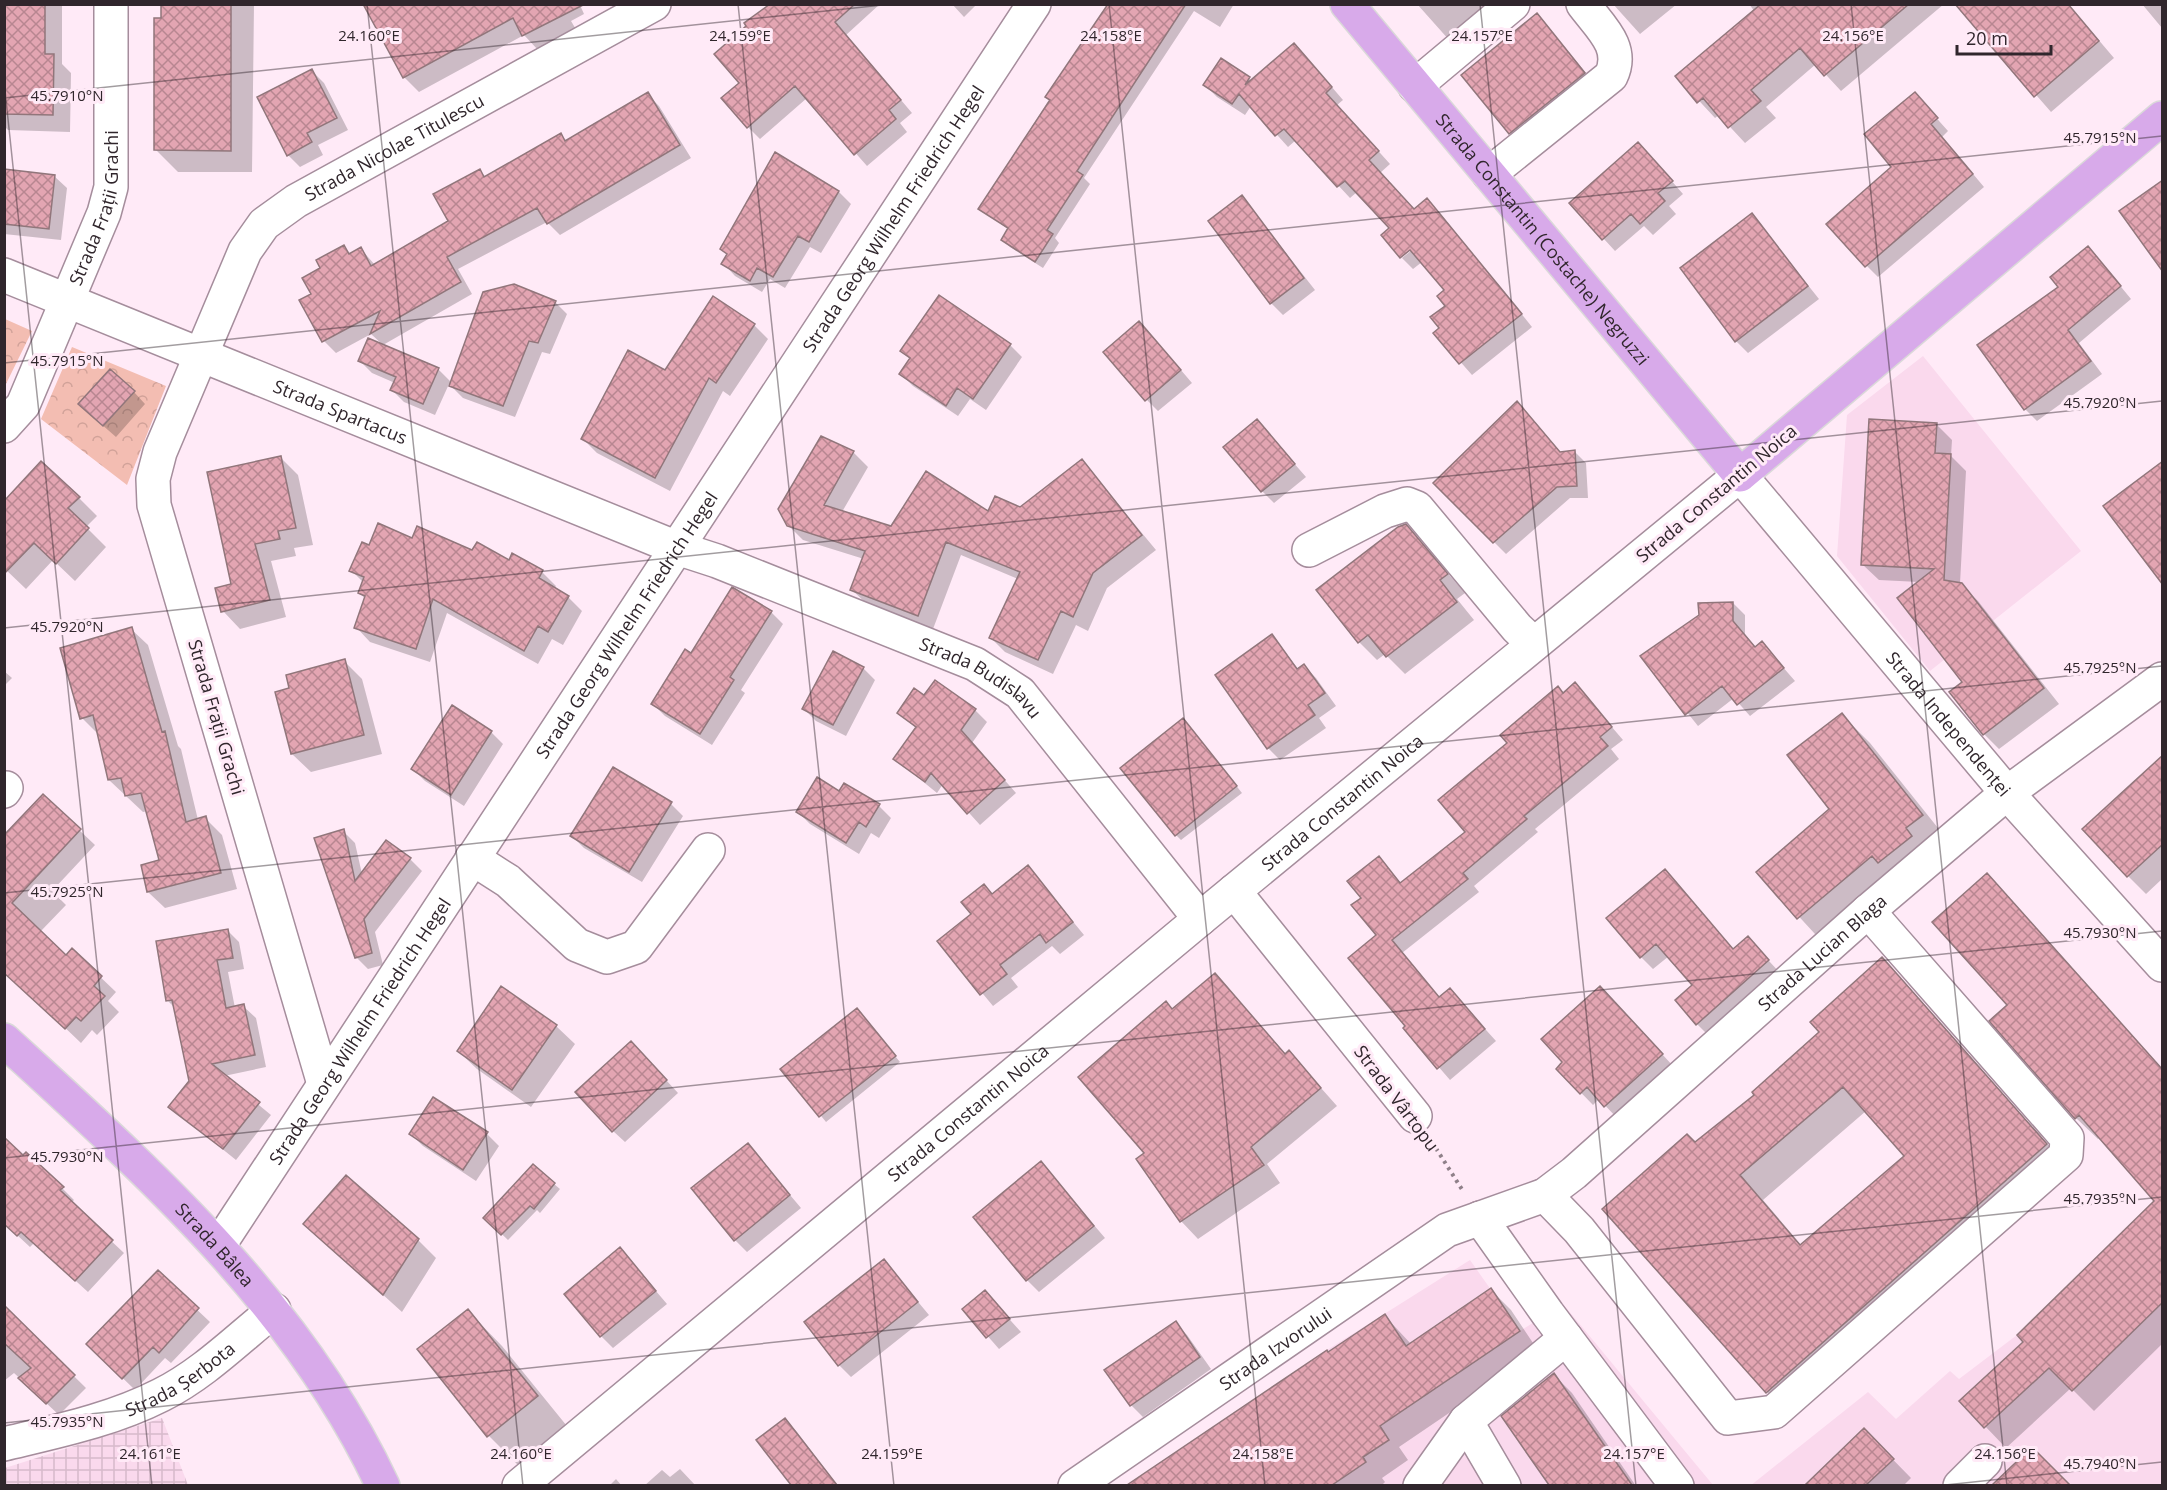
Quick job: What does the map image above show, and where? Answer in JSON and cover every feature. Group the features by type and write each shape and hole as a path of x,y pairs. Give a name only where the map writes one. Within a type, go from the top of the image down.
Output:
{"main road":[{"name":"Strada Constantin (Costache) Negruzzi","path":"1347,4 1740,475"},
{"name":"Strada Constantin Noica","path":"1740,475 2163,118"},
{"name":"Strada Bâlea","path":"4,1040 124,1150 219,1245 274,1310 320,1373 360,1437 383,1485"}],"street":[{"name":"Strada Frații Grachi","path":"68,301 104,213 111,187 111,4"},
{"name":"Strada Nicolae Titulescu","path":"203,354 245,251 264,224 296,201 654,4"},
{"name":"Strada Georg Wilhelm Friedrich Hegel","path":"219,1245 1034,4"},
{"path":"1415,86 1513,4"},
{"path":"1489,174 1611,76 1617,56 1613,44 1583,4"},
{"name":"Strada Spartacus","path":"4,275 677,548"},
{"path":"4,426 23,405 68,301"},
{"name":"Strada Frații Grachi","path":"203,354 160,452 153,479 154,505 324,1084"},
{"name":"Strada Constantin Noica","path":"519,1485 1200,919 1740,475"},
{"name":"Strada Independenței","path":"1740,475 2007,794 2163,965"},
{"path":"1309,550 1385,511 1407,504 1417,508 1517,628 1534,644"},
{"name":"Strada Budislavu","path":"677,548 760,578 975,664 998,677 1020,693 1200,919"},
{"name":"Strada Lucian Blaga","path":"1480,1218 1545,1195 1574,1173 1868,912 2007,794 2163,679"},
{"path":"472,858 508,881 577,945 606,957 636,947 708,850"},
{"name":"Strada Vârtopu","path":"1234,891 1415,1116"},
{"path":"1545,1195 1579,1230 1728,1418 1774,1412 2066,1155 2067,1138 1868,912"},
{"path":"1480,1218 1557,1326 1677,1485"},
{"name":"Strada Izvorului","path":"1075,1485 1447,1230 1480,1218"},
{"name":"Strada Șerbota","path":"4,1444 109,1417 163,1395 204,1366 274,1310"},
{"path":"1419,1485 1466,1421 1557,1326"},
{"path":"1466,1421 1504,1485"},
{"path":"1960,1485 1985,1461"}],"path":[{"name":"Strada Vârtopu","path":"1415,1116 1480,1218"}],"shaded area":[{"path":"1923,356 2081,551 1930,671 1837,556 1847,415"},
{"path":"2122,1233 2162,1273 2162,1485 1750,1486 1868,1392 1896,1419 1950,1371 1959,1379 2017,1335"},
{"path":"1470,1260 1520,1331 1563,1304 1713,1485 1127,1486 1327,1350"},
{"path":"162,1418 188,1485 5,1485 5,1468"}],"green space":[{"path":"5,319 32,331 5,386"},
{"path":"72,347 166,386 127,485 41,419"}],"building":[{"path":"4,4 45,4 45,54 54,54 53,115 4,114"},
{"path":"161,4 231,4 231,151 154,150 154,18 161,18"},
{"path":"363,4 585,4 522,36 513,18 403,78"},
{"path":"770,4 855,4 835,22 901,100 889,110 896,119 854,155 795,86 747,128 721,98 739,83 714,54 746,26 744,23"},
{"path":"1108,4 1186,4 1077,171 1083,175 1047,230 1053,234 1035,262 1001,240 1008,228 978,209 1050,100 1045,97"},
{"path":"1761,4 1909,4 1824,76 1800,48 1751,90 1761,101 1728,128 1703,98 1697,103 1675,76"},
{"path":"1955,4 2068,4 2099,41 2034,97"},
{"path":"1537,13 1585,73 1509,134 1461,75"},
{"path":"1294,43 1332,87 1326,93 1379,151 1369,160 1414,209 1427,198 1522,314 1459,364 1433,333 1439,328 1430,317 1445,306 1437,296 1444,290 1410,250 1400,258 1381,235 1389,228 1345,181 1337,187 1284,129 1275,136 1239,94 1232,104 1203,85 1221,58 1250,77 1245,85"},
{"path":"312,69 337,118 307,133 312,142 287,156 257,97"},
{"path":"648,92 680,145 547,224 537,208 447,257 461,282 370,334 380,311 322,342 299,300 311,294 302,278 320,268 316,260 344,245 349,254 361,247 371,266 448,221 433,194 480,169 484,177 561,133 565,141"},
{"path":"1915,92 1938,118 1931,124 1973,174 1865,267 1826,224 1891,167 1864,134"},
{"path":"1638,142 1673,181 1658,193 1665,201 1640,224 1631,214 1602,240 1569,203"},
{"path":"775,152 839,191 809,242 798,236 773,277 757,268 750,281 721,264 727,254 720,249"},
{"path":"4,169 55,175 49,229 4,224"},
{"path":"2163,180 2163,272 2119,211"},
{"path":"1242,195 1304,278 1270,304 1208,221"},
{"path":"1752,213 1808,286 1735,342 1680,268"},
{"path":"2088,246 2121,286 2068,330 2091,361 2024,410 1977,345 2058,287 2050,277"},
{"path":"514,284 556,301 538,343 529,341 503,406 449,386 483,292"},
{"path":"939,295 1011,344 973,399 957,388 946,406 899,374 910,358 900,351"},
{"path":"713,296 755,324 716,383 709,378 655,478 581,439 628,350 665,370"},
{"path":"1139,321 1181,370 1145,401 1103,352"},
{"path":"368,338 439,368 423,404 390,390 396,377 358,361"},
{"path":"110,369 135,391 103,426 78,404"},
{"path":"1517,401 1560,452 1575,450 1577,486 1557,487 1493,543 1433,483"},
{"path":"1257,419 1295,464 1261,492 1223,447"},
{"path":"1869,419 1937,423 1935,453 1951,454 1944,580 1962,583 2044,688 1983,735 1949,692 1962,682 1897,598 1934,569 1861,565"},
{"path":"821,436 854,451 824,505 891,526 926,471 988,511 995,496 1020,507 1082,459 1142,535 1093,573 1073,617 1061,611 1038,660 989,638 1020,572 946,542 918,616 850,590 865,551 787,526 778,509"},
{"path":"281,456 296,528 278,531 280,539 255,544 270,600 221,612 215,588 231,584 207,472"},
{"path":"41,461 80,497 68,508 89,528 56,564 34,543 4,574 4,501"},
{"path":"2163,461 2163,585 2103,506"},
{"path":"378,523 412,538 417,526 472,550 477,542 509,560 512,553 543,570 539,578 569,596 548,632 538,626 524,651 433,599 416,649 354,628 365,596 358,593 364,577 349,571 362,542 369,545"},
{"path":"1406,524 1448,574 1440,580 1457,602 1386,657 1368,635 1358,643 1316,590 1398,527"},
{"path":"732,587 772,611 730,677 734,680 700,734 651,704 685,649 691,653"},
{"path":"1733,602 1733,621 1755,647 1762,641 1784,668 1737,705 1722,686 1685,715 1640,656 1699,615 1698,603"},
{"path":"132,627 162,732 165,731 186,822 206,816 221,873 147,892 141,865 159,860 141,793 125,796 121,778 108,780 93,715 80,719 60,648"},
{"path":"1272,634 1297,669 1304,664 1325,693 1308,705 1315,715 1267,749 1215,675"},
{"path":"833,651 864,667 833,725 802,709"},
{"path":"345,659 364,735 291,754 275,692 289,688 286,675"},
{"path":"935,680 976,709 961,730 1005,780 967,814 931,773 925,782 893,759 916,727 897,713 914,688 924,695"},
{"path":"1575,682 1612,727 1600,737 1608,746 1524,816 1527,819 1463,873 1468,879 1392,940 1439,997 1450,988 1485,1029 1437,1069 1403,1028 1405,1026 1348,958 1376,935 1351,905 1361,898 1347,881 1379,856 1400,883 1465,832 1438,800 1507,743 1500,735 1558,686 1563,693"},
{"path":"452,705 492,731 451,795 411,769"},
{"path":"1842,713 1923,815 1906,828 1912,836 1878,863 1872,856 1797,919 1756,872 1829,809 1787,755"},
{"path":"1183,718 1237,786 1175,836 1120,768"},
{"path":"2163,755 2163,844 2127,877 2082,829"},
{"path":"613,767 672,802 629,872 570,836"},
{"path":"817,777 839,791 844,783 880,804 866,827 859,822 846,843 796,812"},
{"path":"43,794 81,829 12,903 66,955 72,948 102,976 94,986 105,996 81,1021 76,1017 65,1029 4,973 4,835"},
{"path":"344,829 355,881 386,840 411,858 364,919 372,953 355,958 314,838"},
{"path":"1028,865 1073,922 1046,943 1040,934 1000,965 1007,974 980,995 937,941 971,914 961,902 984,884 992,894"},
{"path":"1665,869 1733,949 1748,936 1769,960 1696,1025 1675,1000 1692,985 1656,944 1640,958 1606,918"},
{"path":"1987,873 2163,1070 2163,1302 2072,1391 2049,1368 1984,1428 1959,1401 2023,1342 2017,1335 2154,1201 2079,1115 2075,1119 1989,1021 2007,1005 1932,922"},
{"path":"228,929 233,958 217,960 226,1008 244,1004 255,1055 212,1064 260,1102 223,1149 168,1107 189,1081 172,1000 166,1001 156,941"},
{"path":"1882,957 2047,1144 1766,1393 1602,1209 1687,1134 1695,1142 1754,1095 1752,1092 1819,1032 1810,1022","holes":["1843,1087 1904,1156 1800,1245 1740,1175"]},
{"path":"1215,973 1285,1054 1289,1050 1321,1088 1251,1147 1264,1165 1180,1222 1136,1159 1144,1153 1078,1077 1166,1001 1172,1009"},
{"path":"501,986 557,1025 512,1090 457,1051"},
{"path":"1600,986 1663,1054 1604,1107 1587,1087 1580,1094 1556,1069 1562,1062 1541,1039"},
{"path":"857,1008 896,1056 819,1117 780,1069"},
{"path":"631,1041 667,1080 612,1132 575,1092"},
{"path":"433,1097 488,1132 463,1170 409,1134"},
{"path":"4,1137 23,1155 26,1152 64,1187 60,1190 113,1240 75,1281 21,1232 17,1236 4,1224"},
{"path":"748,1143 790,1195 734,1241 691,1188"},
{"path":"1041,1161 1094,1226 1026,1281 973,1217"},
{"path":"533,1164 555,1183 534,1209 530,1206 501,1235 483,1218"},
{"path":"346,1175 419,1239 383,1295 303,1224"},
{"path":"620,1247 656,1291 600,1337 564,1294"},
{"path":"884,1259 918,1302 838,1366 804,1322"},
{"path":"158,1270 199,1308 159,1353 153,1347 122,1379 86,1344"},
{"path":"1491,1288 1520,1331 1380,1426 1389,1440 1363,1457 1366,1462 1332,1485 1127,1485 1327,1350 1328,1352 1385,1314 1406,1346"},
{"path":"985,1290 1010,1319 986,1338 962,1309"},
{"path":"4,1305 75,1375 46,1404 18,1378 31,1368 4,1343"},
{"path":"468,1309 538,1396 487,1437 417,1349"},
{"path":"1176,1321 1200,1357 1130,1406 1104,1370"},
{"path":"1554,1373 1632,1485 1549,1485 1501,1416"},
{"path":"785,1418 837,1485 791,1485 756,1440"},
{"path":"1864,1428 1894,1459 1866,1485 1805,1485"},
{"path":"2032,1447 2070,1485 1992,1485"}]}
